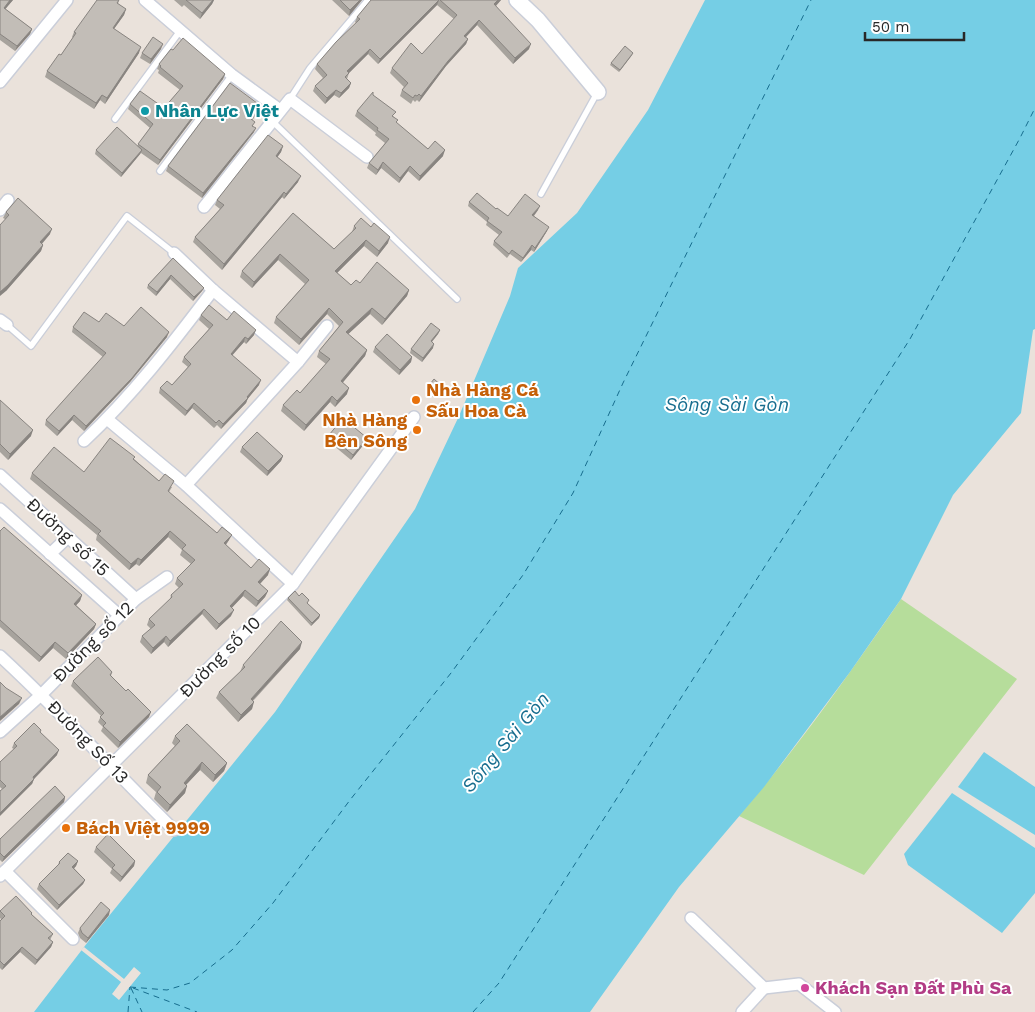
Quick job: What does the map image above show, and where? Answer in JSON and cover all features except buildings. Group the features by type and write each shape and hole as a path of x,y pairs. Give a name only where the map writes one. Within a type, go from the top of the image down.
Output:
{"street":[{"path":"0,82 67,0"},
{"path":"145,0 232,75 280,110"},
{"path":"517,0 538,20 598,92"},
{"path":"204,206 290,99 366,156"},
{"path":"0,210 8,200"},
{"path":"174,253 213,290 298,362"},
{"path":"84,441 108,419 175,341 213,290"},
{"path":"186,485 298,362 327,326"},
{"name":"Đường số 10","path":"2,874 294,584 414,417"},
{"path":"108,419 186,485 294,584"},
{"name":"Đường số 15","path":"3,482 68,537 136,599"},
{"name":"Đường số 15","path":"0,509 119,615"},
{"path":"50,554 68,537"},
{"name":"Đường số 12","path":"0,732 42,694 136,599 167,577"},
{"name":"Đường Số 13","path":"0,656 42,694 110,767 174,830"},
{"path":"2,874 73,939"},
{"path":"691,918 764,988"},
{"path":"742,1012 764,988 798,984 835,1012"}],"lane":[{"path":"290,99 310,68 368,0"},
{"path":"115,119 180,31"},
{"path":"160,171 232,75"},
{"path":"541,194 598,92"},
{"path":"272,121 457,299"},
{"path":"3,323 31,346 128,216 174,253"}],"green space":[{"path":"901,599 1017,679 864,875 739,816 803,737"}],"water":[{"name":"Sông Sài Gòn","path":"705,0 1035,0 1035,329 1033,330 1021,413 953,495 901,599 850,672 764,787 679,887 590,1012 34,1012 91,938 275,712 415,509 459,416 510,296 518,268 577,213 648,110"},
{"path":"984,752 1035,787 1035,835 958,787"},
{"path":"952,793 1035,848 1035,893 1002,933 908,865 904,854"}],"pier":[{"path":"84,947 124,979 134,967 141,973 119,1000 112,994 121,982 81,950"}],"ferry route":[{"path":"130,987 167,990 190,983 232,950 273,903 350,800 451,673 523,575 573,493 623,383 811,0"},
{"path":"473,1012 499,983 910,339 1035,108"},
{"path":"128,1012 130,987"},
{"path":"131,988 142,1012"},
{"path":"133,988 197,1012"}],"place":[{"name":"Nhân Lực Việt","path":"145,111"},
{"name":"Nhà Hàng Cá Sấu Hoa Cà","path":"416,400"},
{"name":"Nhà Hàng Bên Sông","path":"417,430"},
{"name":"Bách Việt 9999","path":"66,828"},
{"name":"Khách Sạn Đất Phù Sa","path":"805,988"}]}
